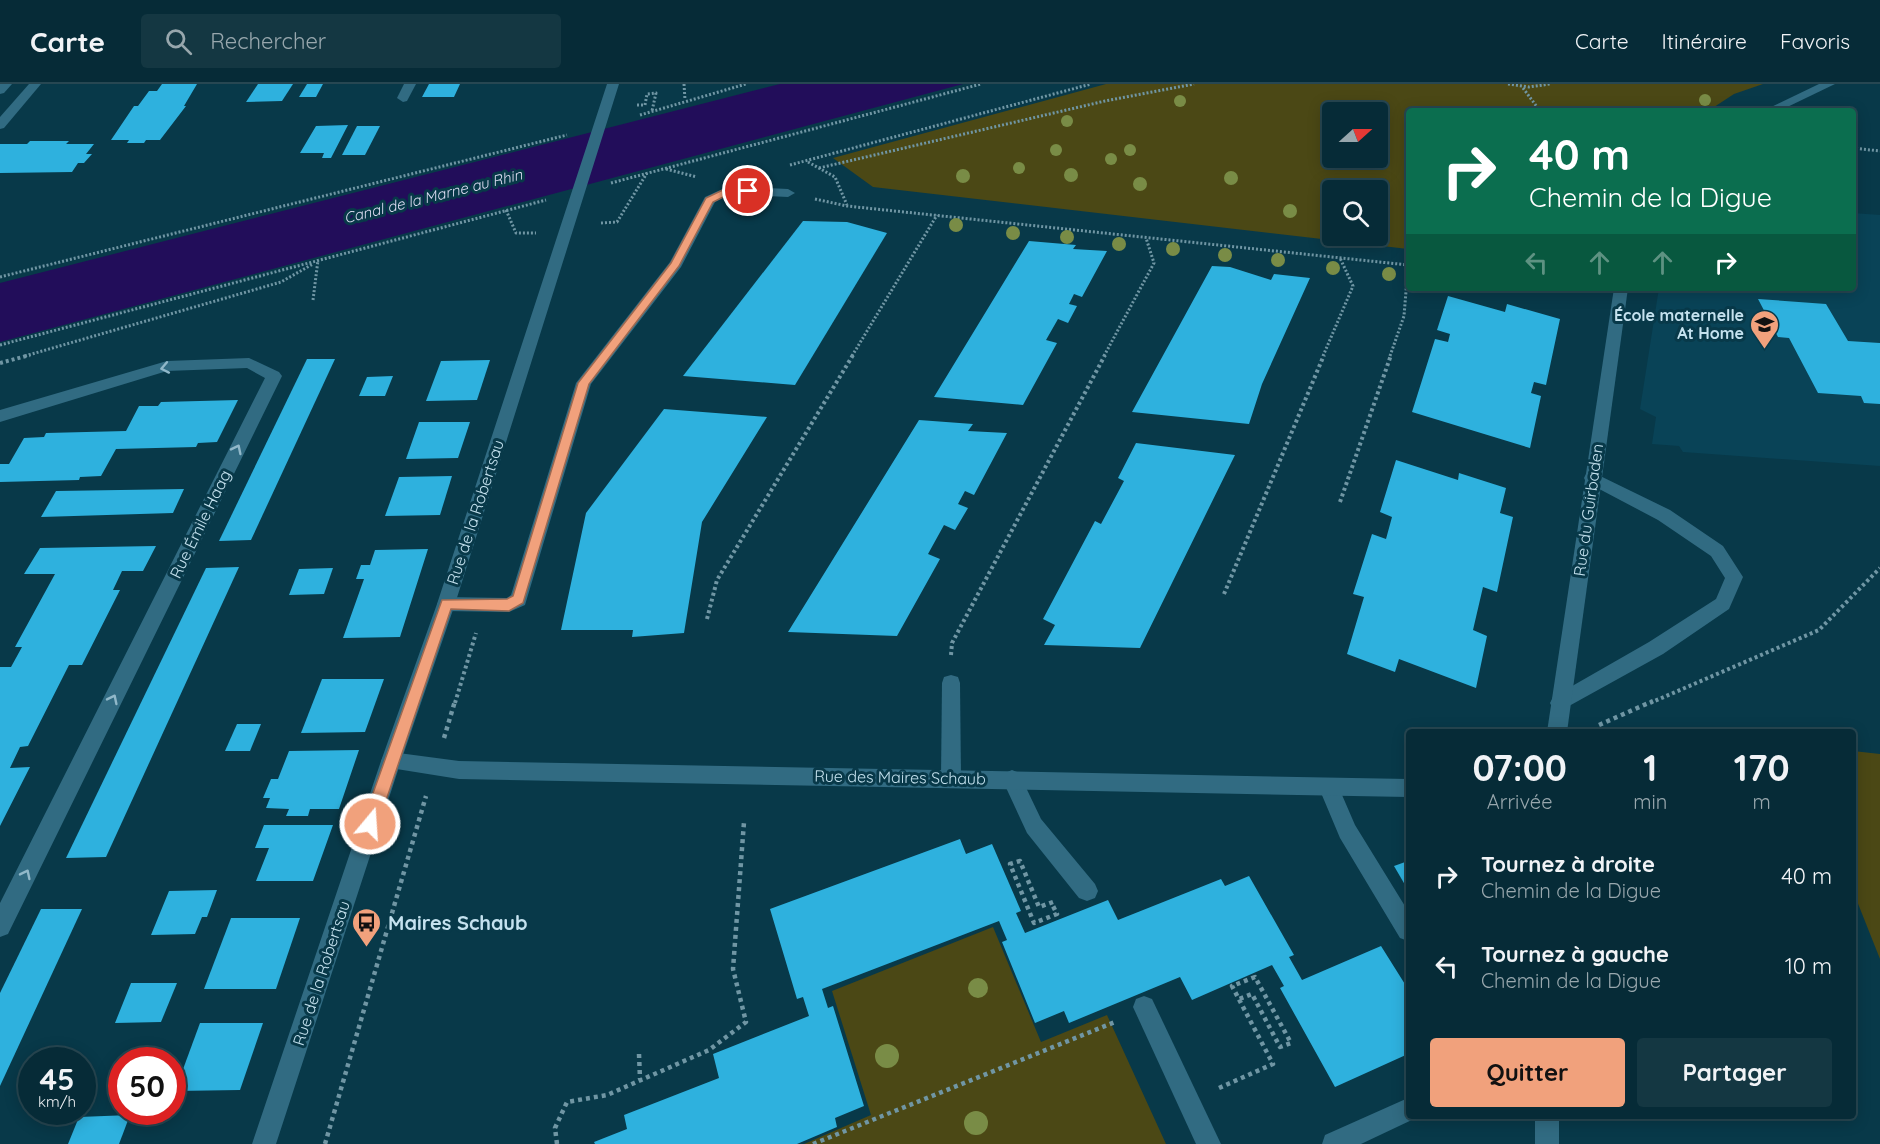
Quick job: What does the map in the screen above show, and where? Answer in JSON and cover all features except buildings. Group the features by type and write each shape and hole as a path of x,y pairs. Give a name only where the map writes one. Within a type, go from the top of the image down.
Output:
{"street":[{"path":"0,90 6,84"},
{"path":"0,125 35,84"},
{"path":"403,98 410,84"},
{"name":"Rue de la Robertsau","path":"264,1144 391,760 446,604 613,84"},
{"path":"1775,108 1829,84"},
{"path":"446,604 509,605 519,600 584,383 676,264 710,200 729,190 788,193"},
{"name":"Rue du Guirbaden","path":"1557,729 1620,291"},
{"name":"Rue Émile Haag","path":"0,416 167,366 249,363 274,376 0,926"},
{"path":"1560,703 1656,648 1723,604 1734,577 1717,551 1664,515 1592,478"},
{"path":"951,683 951,778"},
{"name":"Rue des Maires Schaub","path":"391,760 459,770 1406,788"},
{"path":"1012,779 1034,826 1087,891"},
{"path":"1329,788 1347,831 1406,927"},
{"path":"1144,1007 1209,1144"},
{"path":"1334,1144 1406,1111"},
{"path":"1547,1119 1547,1144"}],"path":[{"path":"684,84 686,100"},
{"path":"640,116 686,100 746,84"},
{"path":"664,168 981,84"},
{"path":"1090,84 808,162 836,177 847,206 1406,266"},
{"path":"819,168 1105,101 1194,84"},
{"path":"1508,84 1523,87 1540,87 1550,84"},
{"path":"1523,87 1538,108"},
{"path":"632,106 645,105 647,94 656,93 652,112"},
{"path":"0,277 573,134"},
{"path":"1856,148 1880,151"},
{"path":"601,223 617,222 647,173"},
{"path":"0,345 545,200"},
{"path":"506,210 510,219"},
{"path":"707,619 717,580 938,215"},
{"path":"951,683 952,643 1154,263 1146,237"},
{"path":"1224,594 1353,286 1340,258"},
{"path":"313,300 318,260"},
{"path":"0,363 91,339 281,282 318,260"},
{"path":"1340,502 1404,316 1406,291"},
{"path":"1599,725 1819,630 1880,568"},
{"path":"448,724 485,604"},
{"path":"325,1144 423,806"},
{"path":"557,1144 555,1128 567,1102 607,1095 709,1050 746,1022 733,969 744,822"},
{"path":"1052,902 1039,907 1020,861 1010,864 1034,923 1057,914"},
{"path":"1189,1101 1273,1064 1232,986 1255,977 1291,1043 1280,1047 1252,994 1239,999"},
{"path":"813,1144 1120,1020"},
{"path":"639,1054 640,1079"}],"shaded area":[{"path":"1106,84 1763,84 1734,94 1713,108 1406,108 1406,249 1382,246 1388,246 1388,180 1322,180 1322,239 873,187 833,158"},
{"name":"École maternelle At Home","path":"1856,213 1880,215 1880,466 1683,452 1679,446 1652,444 1656,417 1640,409 1659,291 1856,291"},
{"path":"1856,751 1880,754 1880,959 1856,899"},
{"path":"993,927 1041,1042 1107,1015 1166,1144 804,1144 871,1115 832,991"}],"water":[{"name":"Canal de la Marne au Rhin","path":"780,84 963,84 0,342 0,283"}],"place":[{"name":"École maternelle At Home","path":"1765,350"},
{"name":"Maires Schaub","path":"367,948"}],"route":[{"path":"370,824 446,604 509,605 519,600 584,383 676,264 710,200 729,190 748,191"}]}
